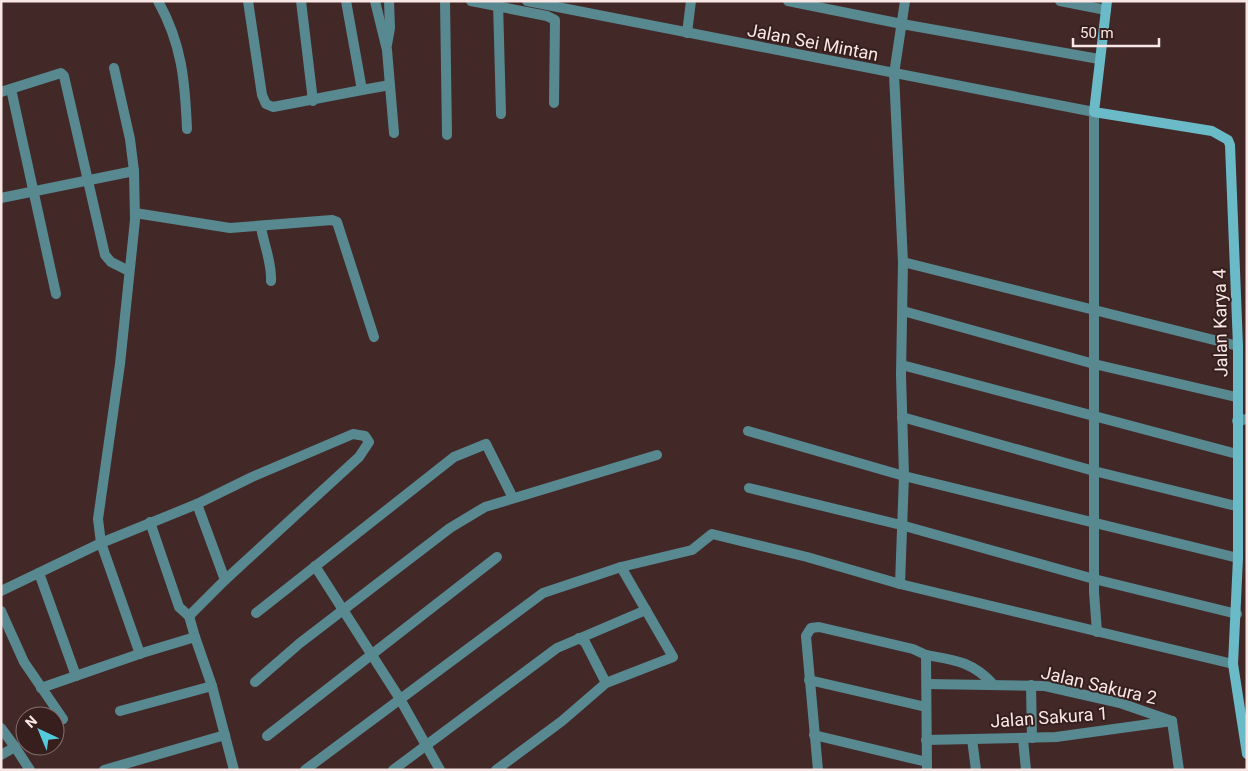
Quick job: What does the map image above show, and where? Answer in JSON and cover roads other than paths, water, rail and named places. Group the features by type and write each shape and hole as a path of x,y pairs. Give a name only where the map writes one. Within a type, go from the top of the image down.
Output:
{"main road":[{"path":"1094,112 1106,5"},
{"name":"Jalan Karya 4","path":"1094,112 1212,132 1228,140 1232,155 1238,346 1236,397 1242,420 1237,454 1238,558 1233,664 1247,754"}],"street":[{"path":"158,1 169,20 179,49 184,75 187,129"},
{"path":"248,1 262,95 266,104 273,107 390,85"},
{"path":"301,1 313,100"},
{"path":"346,1 362,90"},
{"path":"375,1 387,50 394,133"},
{"path":"387,50 390,28 389,1"},
{"path":"445,1 448,135"},
{"path":"471,1 498,4 547,16 556,22 554,103"},
{"name":"Jalan Sei Mintan","path":"527,1 1094,112"},
{"path":"687,33 691,1"},
{"path":"788,1 902,24 1099,59"},
{"path":"900,584 904,476 902,418 903,262 894,74 905,1"},
{"path":"1060,1 1106,5"},
{"path":"498,4 501,114"},
{"path":"114,68 130,139 134,171 135,213 120,364 98,519 101,543 140,654"},
{"path":"56,294 35,191 6,90 61,74 64,76 105,254 111,262 129,271"},
{"path":"1094,112 1094,579 1097,632"},
{"path":"1,198 134,171"},
{"path":"135,213 213,227 261,227 332,220 336,222 374,336"},
{"path":"261,227 264,249 272,271 271,281"},
{"path":"903,262 1238,346"},
{"path":"903,311 1094,364 1236,397"},
{"path":"902,365 1094,418 1237,454"},
{"path":"902,418 1094,471 1236,506"},
{"path":"748,431 904,476 1238,558"},
{"path":"1,590 101,543 196,504 252,477 353,434 365,436 369,442 359,458 225,580 189,616"},
{"path":"256,613 454,457 486,444 512,498"},
{"path":"254,682 342,610 450,528 485,506 657,456"},
{"path":"749,488 901,524 1094,579 1236,614"},
{"path":"196,504 225,580"},
{"path":"150,522 179,607 189,616 212,686 234,770"},
{"path":"305,770 543,593 622,567 692,550 712,534 900,584 1233,664"},
{"path":"267,736 497,557"},
{"path":"315,566 400,699 440,770"},
{"path":"496,770 562,721 606,683 674,657 622,567"},
{"path":"39,573 76,676"},
{"path":"393,770 557,648 646,610"},
{"path":"1,611 24,662 53,706"},
{"path":"818,770 806,636 811,628 830,629 913,649 926,655 968,664 978,669 994,685"},
{"path":"41,688 196,637"},
{"path":"579,638 586,642 606,683"},
{"path":"814,735 927,766 926,655"},
{"path":"809,680 926,708"},
{"name":"Jalan Sakura 2","path":"927,684 1045,686 1120,704 1172,721"},
{"path":"1026,770 1030,685"},
{"path":"120,711 212,686"},
{"path":"1172,721 1179,770"},
{"name":"Jalan Sakura 1","path":"926,740 1028,738 1172,721"},
{"path":"1,728 15,747 1,755"},
{"path":"104,770 225,735"},
{"path":"972,739 976,770"},
{"path":"21,756 30,770"}]}
